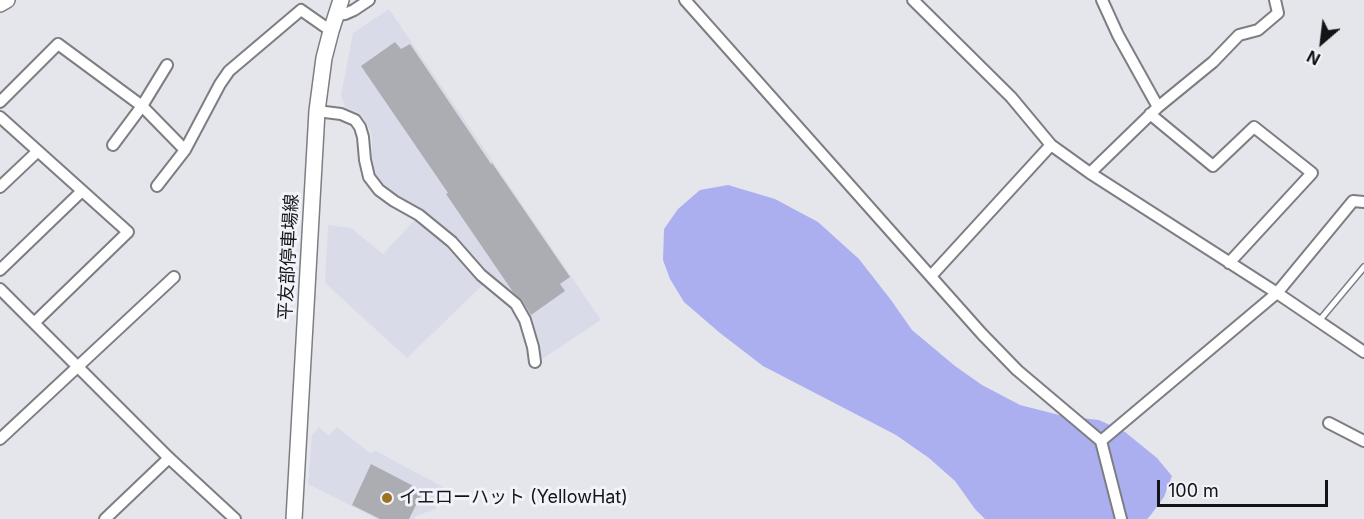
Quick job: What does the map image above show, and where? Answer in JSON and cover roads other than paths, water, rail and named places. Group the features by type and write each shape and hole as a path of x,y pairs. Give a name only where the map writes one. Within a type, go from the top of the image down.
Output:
{"main road":[{"path":"0,4 7,0"},
{"name":"平友部停車場線","path":"294,519 317,111 324,58 341,0"}],"street":[{"path":"335,15 345,14 369,0"},
{"path":"685,0 982,334 1017,370 1101,441 1121,519"},
{"path":"913,0 1011,96 1051,145 1089,173 1277,293 1364,352"},
{"path":"1102,0 1154,111 1213,166 1254,127 1312,172 1229,263"},
{"path":"1089,173 1154,111 1213,62 1239,35 1258,30 1278,13 1275,0"},
{"path":"157,186 185,150 229,71 299,5 331,31"},
{"path":"0,102 58,44 142,106 185,150"},
{"path":"113,145 142,106 167,65"},
{"path":"317,111 341,114 355,120 363,137 369,177 379,190 393,201 419,215 452,242 481,274 516,304 525,320 535,362"},
{"path":"0,117 128,232 34,323"},
{"path":"931,276 1051,145"},
{"path":"0,187 38,151"},
{"path":"0,270 82,191"},
{"path":"1101,441 1277,293 1353,201 1364,202"},
{"path":"0,439 174,277"},
{"path":"0,289 169,458 235,519"},
{"path":"1329,423 1364,441"},
{"path":"105,519 169,458"}],"lane":[{"path":"1319,321 1364,267"}],"place":[{"name":"イエローハット (YellowHat)","path":"387,498"}]}
